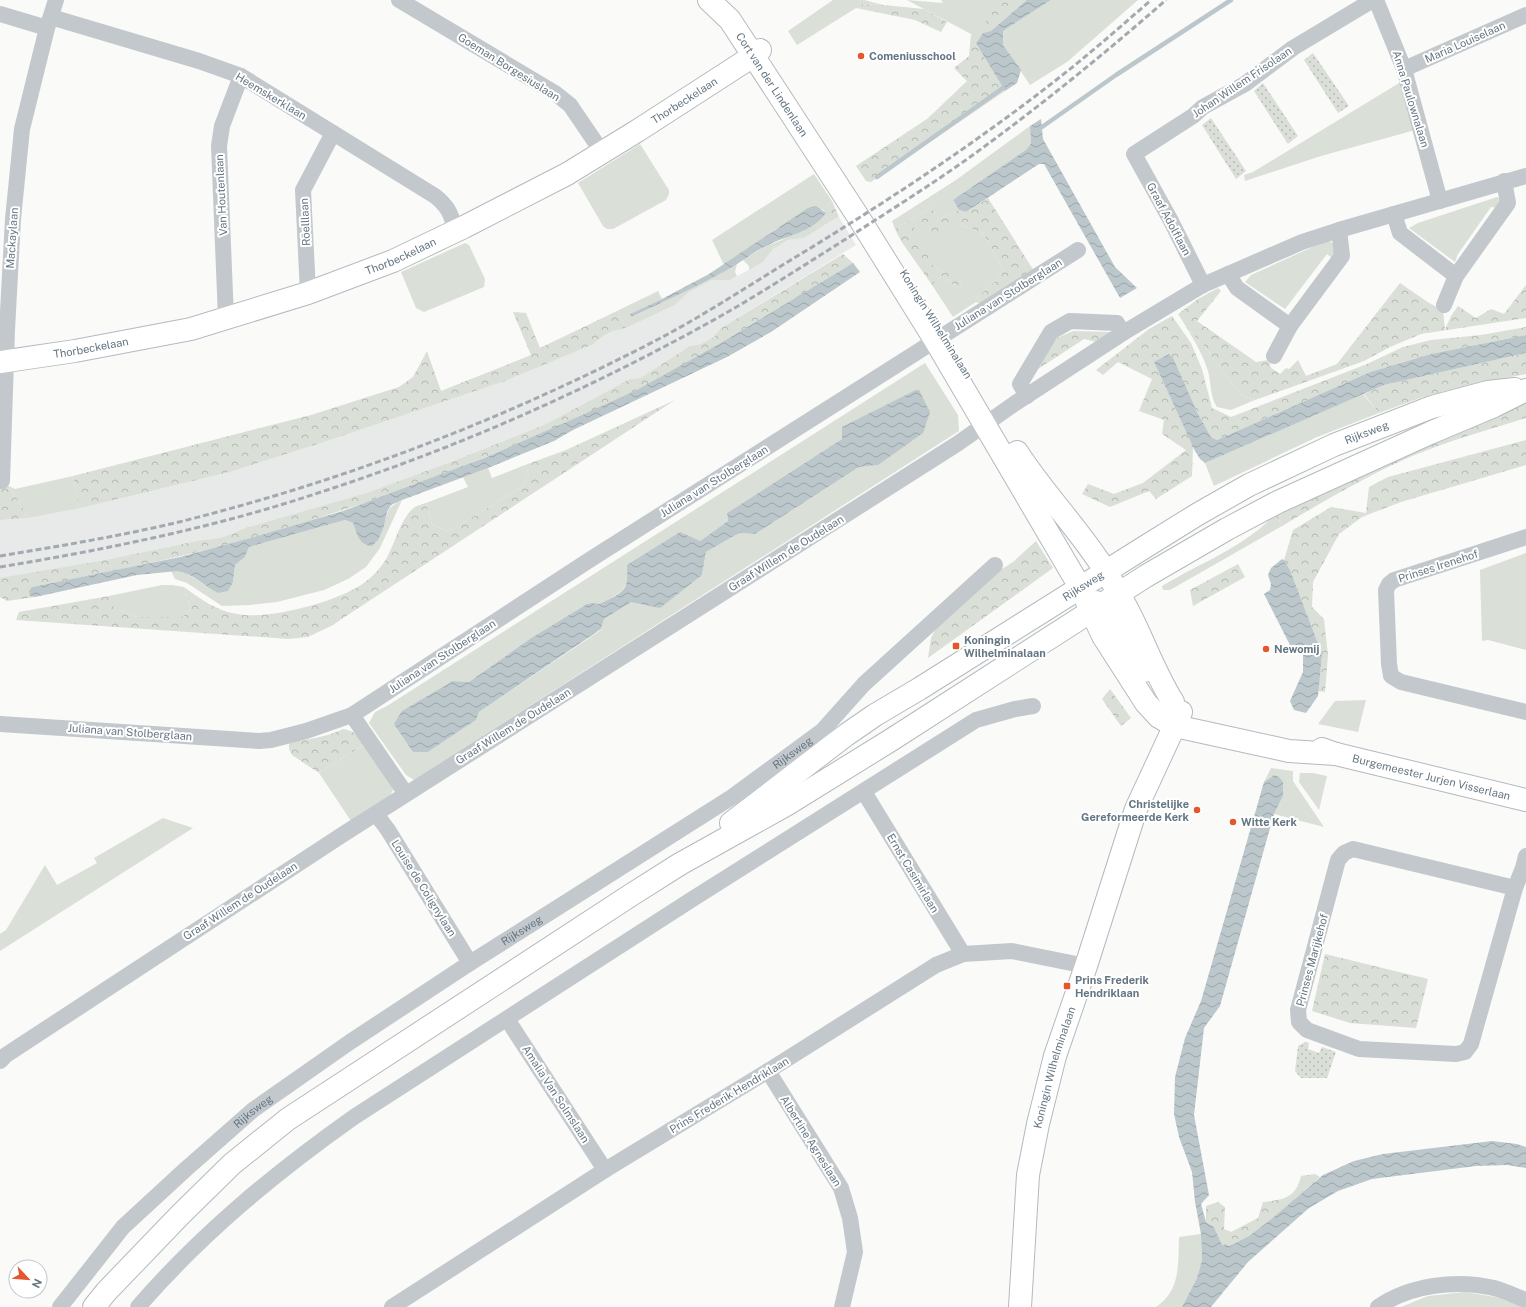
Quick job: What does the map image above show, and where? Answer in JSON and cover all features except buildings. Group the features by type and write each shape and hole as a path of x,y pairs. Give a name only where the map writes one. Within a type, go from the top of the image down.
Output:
{"main road":[{"name":"Cort van der Lindenlaan","path":"709,0 730,20 757,52 834,171"},
{"name":"Cort van der Lindenlaan","path":"728,0 740,15 757,52"},
{"name":"Thorbeckelaan","path":"3,362 117,344 191,329 308,293 392,261 456,231 567,174 757,52"},
{"name":"Koningin Wilhelminalaan","path":"834,171 862,223 939,338 990,421 1080,587 1096,609 1103,636 1146,703 1159,717 1177,712"},
{"name":"Rijksweg","path":"680,864 769,793 869,719 1105,571 1198,514 1249,485 1334,445 1432,408 1488,392 1526,389"},
{"name":"Rijksweg","path":"94,1307 106,1292 232,1164 288,1119 680,864 786,805 891,740 1119,594 1201,544 1278,502 1430,433 1494,406 1526,389"},
{"name":"Koningin Wilhelminalaan","path":"990,421 1094,554 1105,571 1119,594 1177,712 1136,809 1086,966 1055,1056 1038,1124 1028,1175 1020,1307"},
{"name":"Burgemeester Jurjen Visserlaan","path":"1177,712 1311,744 1336,754 1526,800"}],"street":[{"name":"Mackaylaan","path":"2,481 3,362 7,218 22,129 56,0"},
{"name":"Goeman Borgesiuslaan","path":"399,0 555,93 570,105 602,152"},
{"name":"Johan Willem Frisolaan","path":"1134,154 1193,116 1203,107 1245,84 1293,48 1373,0"},
{"name":"Anna Paulownalaan","path":"1376,0 1404,69 1440,201"},
{"name":"Heemskerklaan","path":"0,14 49,23 199,61 241,76 435,196 444,203 449,210 456,231"},
{"name":"Maria Louiselaan","path":"1404,69 1526,15"},
{"name":"Van Houtenlaan","path":"226,319 219,146 222,126 241,76"},
{"name":"Röelllaan","path":"308,293 303,190 333,133"},
{"name":"Graaf Adolflaan","path":"1134,154 1171,221 1203,285"},
{"name":"Graaf Willem de Oudelaan","path":"0,1061 188,934 342,834 376,814 950,448 1124,333 1203,285 1302,242 1526,176"},
{"path":"1444,305 1456,276 1508,203 1504,182"},
{"path":"1394,214 1400,233 1456,276"},
{"path":"1274,356 1290,326 1342,256 1339,230"},
{"name":"Juliana van Stolberglaan","path":"0,724 259,741 271,740 306,731 352,715 584,563 1078,250"},
{"path":"1228,274 1238,288 1290,326"},
{"path":"1028,396 1020,384 1051,332 1070,321 1117,323 1124,333"},
{"name":"Prinses Irenehof","path":"1526,537 1394,580 1389,584 1386,590 1389,664 1391,676 1401,682 1526,712"},
{"name":"Rijksweg","path":"60,1307 123,1227 253,1110 350,1042 470,963 732,797 822,731 864,684 994,565"},
{"path":"138,1307 167,1273 230,1213 304,1152 354,1116 691,900 976,720 1015,709 1033,706"},
{"path":"352,715 406,794"},
{"name":"Ernst Casimirlaan","path":"864,792 962,954"},
{"name":"Louise de Colignylaan","path":"376,814 388,830 470,963"},
{"name":"Prinses Marijkehof","path":"1515,888 1354,849 1344,853 1338,860 1298,1010 1299,1022 1307,1030 1359,1049 1456,1054 1465,1052 1471,1044 1515,888 1525,864"},
{"name":"Prins Frederik Hendriklaan","path":"392,1307 605,1170 768,1071 936,965 962,954 1012,951 1086,966"},
{"name":"Amalia Van Solmslaan","path":"507,1019 605,1170"},
{"name":"Albertine Agneslaan","path":"768,1071 841,1188 850,1218 855,1252 842,1307"},
{"path":"1378,1307 1410,1291 1454,1283 1494,1288 1526,1300"}],"shaded area":[{"path":"839,217 856,245 721,328 714,337 701,344 690,346 640,378 630,379 546,424 456,460 369,492 242,529 230,536 202,540 105,560 0,579 0,520 29,518 131,496 230,472 505,381 594,344 601,338 617,329 626,328 675,305 689,292 712,280 730,280 763,262 773,249 788,240 804,238"}],"green space":[{"path":"833,0 864,0 883,5 857,4 856,8 797,45 788,31"},
{"path":"907,0 943,3 941,0 1027,0 991,31 983,33 976,43 971,34"},
{"path":"1000,0 1027,0 991,31 983,15 989,7"},
{"path":"1051,0 1138,0 1067,62 1030,85 1003,45 1003,31"},
{"path":"856,4 924,9 947,22 941,32 915,20 856,8"},
{"path":"971,34 1005,91 871,182 866,181 856,166 927,119 967,81 954,68 969,56"},
{"path":"1313,53 1349,106 1338,113 1304,60"},
{"path":"1404,80 1419,129 1321,156 1245,181 1244,175 1253,172"},
{"path":"1263,83 1298,136 1288,144 1254,91"},
{"path":"1211,118 1246,171 1236,179 1202,125"},
{"path":"1030,126 1031,143 1027,149 953,200 959,210 939,219 931,207 895,229 892,221 956,180"},
{"path":"640,144 669,190 669,194 666,200 613,229 607,229 603,226 578,183"},
{"path":"814,174 832,201 827,205 826,213 822,209 776,229 724,265 712,240"},
{"path":"1497,197 1502,200 1497,208 1491,207 1458,254 1455,262 1409,228 1418,223"},
{"path":"988,198 1034,271 984,305 977,297 997,280 1003,270 983,233 958,224 947,232 931,232 927,226 916,226 909,237 934,250 931,264 944,273 955,271 962,281 960,289 941,276 932,285 901,241 895,229 931,207 939,219 959,210 966,212"},
{"path":"832,201 839,217 830,222 824,215 827,205"},
{"path":"824,215 830,222 804,238 788,240 773,249 763,262 749,270 749,266 743,260 766,246 782,240 822,218"},
{"path":"958,224 983,233 1003,270 997,280 977,297 984,305 976,302 953,317 932,285 941,276 960,289 962,281 944,273 931,264 909,237 916,226"},
{"path":"1328,240 1338,247 1333,259 1327,254 1285,309 1245,282 1251,275"},
{"path":"465,243 469,245 485,279 484,287 424,312 416,308 401,272"},
{"path":"843,254 853,263 693,360 611,403 486,457 400,490 270,533 162,560 32,587 30,596 35,597 7,601 0,597 0,578 105,560 222,537 242,529 369,492 456,460 546,424 630,379 640,378 690,346 701,344 714,337 721,328"},
{"path":"737,264 735,272 737,276 730,280 712,280 689,292 675,305 626,328 617,311 658,291 662,299 630,314 631,317"},
{"path":"1400,283 1429,303 1443,310 1445,330 1451,316 1458,306 1476,318 1491,309 1504,314 1526,285 1526,318 1421,334 1390,347 1364,361 1255,400 1243,396 1235,388 1205,347 1187,328 1178,314 1198,299 1218,288 1221,291 1197,321 1256,362 1269,360 1271,368 1280,374 1286,368 1289,369 1298,360 1306,376 1337,364"},
{"path":"617,311 626,328 617,330 601,338 594,344 505,381 230,472 79,508 73,476 311,415 399,387 413,377 427,351 441,391 531,355 513,312 526,313 540,348"},
{"path":"1172,316 1191,343 1202,369 1212,408 1231,417 1367,364 1403,347 1431,340 1481,335 1526,327 1526,335 1431,354 1370,372 1217,440 1211,437 1197,412 1154,362 1193,446 1192,476 1156,499 1149,491 1110,507 1082,494 1088,484 1114,494 1143,483 1186,450 1162,434 1164,420 1139,411 1152,379 1118,362 1103,375 1096,370 1149,329"},
{"path":"1187,328 1205,347 1235,388 1243,396 1255,400 1231,410 1217,407 1213,399 1206,365"},
{"path":"1073,331 1111,332 1096,342 1084,339 1032,373 1057,338"},
{"path":"1526,353 1526,374 1423,397 1379,413 1364,394 1384,385"},
{"path":"925,363 958,415 959,431 414,780 406,775 369,723 375,712 387,706","holes":["842,439 878,465 859,467 755,534 739,533 706,552 702,575 660,607 631,601 604,619 601,630 479,712 476,720 428,752 453,681 469,682 531,638 587,604 599,604 614,596 626,585 700,541 728,521 727,513"]},
{"path":"1363,394 1379,413 1317,437 1214,486 1205,463"},
{"path":"675,400 331,626 308,637 289,639 16,620 19,612 109,596 109,604 137,617 182,617 191,609 184,587 216,607 237,614 264,615 279,613 296,610 327,600 356,588 364,583 379,569 390,552 401,526 409,512 416,506 426,503 432,524 446,531 453,529 522,487 529,474 525,465 566,450"},
{"path":"1526,403 1526,418 1424,451 1394,464 1282,526 1275,514 1469,421"},
{"path":"1526,440 1526,465 1401,502 1362,517 1339,534 1313,582 1312,607 1324,619 1328,655 1325,692 1318,691 1322,654 1290,570 1284,560 1293,530 1331,507 1366,513 1369,487 1388,477"},
{"path":"525,465 529,474 522,487 453,529 446,531 432,524 426,503 468,487 463,477 488,468 492,478"},
{"path":"73,476 79,508 29,518 9,486 15,489"},
{"path":"9,486 29,518 0,520 0,487"},
{"path":"402,500 380,548 366,567 348,579 324,590 277,602 222,606 187,583 175,579 171,571 183,571 218,593 233,582 235,565 245,557 249,547 345,520 353,523 356,530 384,526 386,517 391,507"},
{"path":"1275,514 1282,526 1170,590 1163,590 1162,586 1243,541 1260,529"},
{"path":"1036,541 1053,568 928,658 931,638 940,620 985,580 1013,562"},
{"path":"1526,553 1526,650 1488,640 1482,641 1480,570"},
{"path":"1238,564 1245,577 1193,606 1190,590"},
{"path":"162,585 184,587 191,609 182,617 137,617 108,604 109,596"},
{"path":"1110,689 1131,718 1121,726 1102,699"},
{"path":"1366,700 1358,732 1318,724 1335,701"},
{"path":"343,729 356,734 365,744 319,773 292,755 289,749 289,742 324,736"},
{"path":"365,744 392,786 393,790 390,796 351,821 319,773"},
{"path":"1271,768 1293,771 1293,781 1324,827 1274,814 1283,796 1274,775 1264,782"},
{"path":"1300,773 1313,773 1327,776 1319,810 1299,782"},
{"path":"163,818 193,828 0,951 0,934 6,930 45,865 57,885 97,863 94,858"},
{"path":"1325,954 1428,979 1416,1028 1350,1023 1312,1011"},
{"path":"1305,1042 1309,1043 1308,1049 1319,1053 1322,1047 1336,1052 1327,1078 1301,1078 1295,1071 1298,1046"},
{"path":"1315,1174 1320,1177 1277,1215 1253,1234 1231,1246 1222,1245 1214,1227 1206,1222 1206,1206 1218,1202 1225,1207 1224,1229 1231,1232 1258,1218 1263,1202 1282,1199 1288,1196 1296,1189 1301,1176"},
{"path":"1201,1234 1202,1260 1197,1278 1182,1307 1156,1307 1170,1293 1174,1285 1178,1266 1179,1237"},
{"path":"1465,1292 1495,1297 1524,1307 1401,1307 1428,1296"}],"water":[{"path":"1027,0 1051,0 1003,31 1003,45 1021,70 1017,83 1005,91 976,43 983,33 991,31"},
{"path":"1041,119 1043,139 1115,267 1137,288 1120,298 1044,164 1039,164 966,212 959,210 953,200 1027,149 1031,143 1030,126"},
{"path":"816,206 826,213 814,225 766,246 715,276 631,317 630,314 709,274 808,208"},
{"path":"853,263 860,272 771,332 727,357 573,430 554,441 391,505 387,512 384,526 378,540 372,546 364,544 357,535 353,523 345,520 249,547 245,557 235,565 233,582 228,591 218,593 188,574 177,571 137,575 35,597 30,596 29,591 32,587 180,557 343,511 484,458 637,390 721,343"},
{"path":"1526,335 1526,353 1384,385 1205,463 1200,459 1195,451 1154,362 1169,354 1173,358 1197,412 1211,437 1217,440 1370,372 1431,354"},
{"path":"916,390 919,390 930,412 923,433 878,465 859,467 755,534 739,533 706,552 702,575 660,608 631,602 604,619 601,629 479,712 476,720 428,752 413,752 394,724 402,711 453,681 469,682 531,638 587,604 599,604 614,596 622,591 626,585 627,565 680,532 700,541 728,521 727,513 842,439 842,427"},
{"path":"1282,559 1290,570 1322,654 1318,696 1306,713 1294,710 1290,701 1303,672 1303,654 1292,649 1264,594 1270,590 1271,584 1268,575 1271,568"},
{"path":"1274,775 1279,777 1283,782 1283,796 1274,814 1220,1006 1204,1028 1194,1115 1209,1195 1201,1204 1206,1222 1214,1227 1222,1245 1230,1246 1249,1236 1269,1221 1323,1175 1354,1161 1383,1154 1492,1141 1517,1144 1526,1147 1526,1168 1507,1165 1476,1166 1372,1179 1338,1191 1309,1208 1248,1262 1211,1307 1182,1307 1197,1278 1202,1260 1201,1234 1195,1202 1192,1172 1179,1137 1174,1114 1175,1077 1185,1038 1201,1001 1264,782"}],"waterway":[{"path":"1042,127 1116,75 1231,0"},
{"path":"877,177 1003,88"}],"railway":[{"path":"0,556 157,527 241,506 301,488 362,468 421,446 538,397 596,370 673,331 840,230 902,190 992,128 1051,84 1151,0"},
{"path":"0,567 122,545 282,505 424,456 475,436 574,392 671,343 752,298 940,178 1045,100 1166,0"}],"place":[{"name":"Comeniusschool","path":"861,56"},
{"name":"Koningin Wilhelminalaan","path":"956,646"},
{"name":"Newomij","path":"1266,649"},
{"name":"Christelijke Gereformeerde Kerk","path":"1197,810"},
{"name":"Witte Kerk","path":"1233,822"},
{"name":"Prins Frederik Hendriklaan","path":"1067,986"}]}
